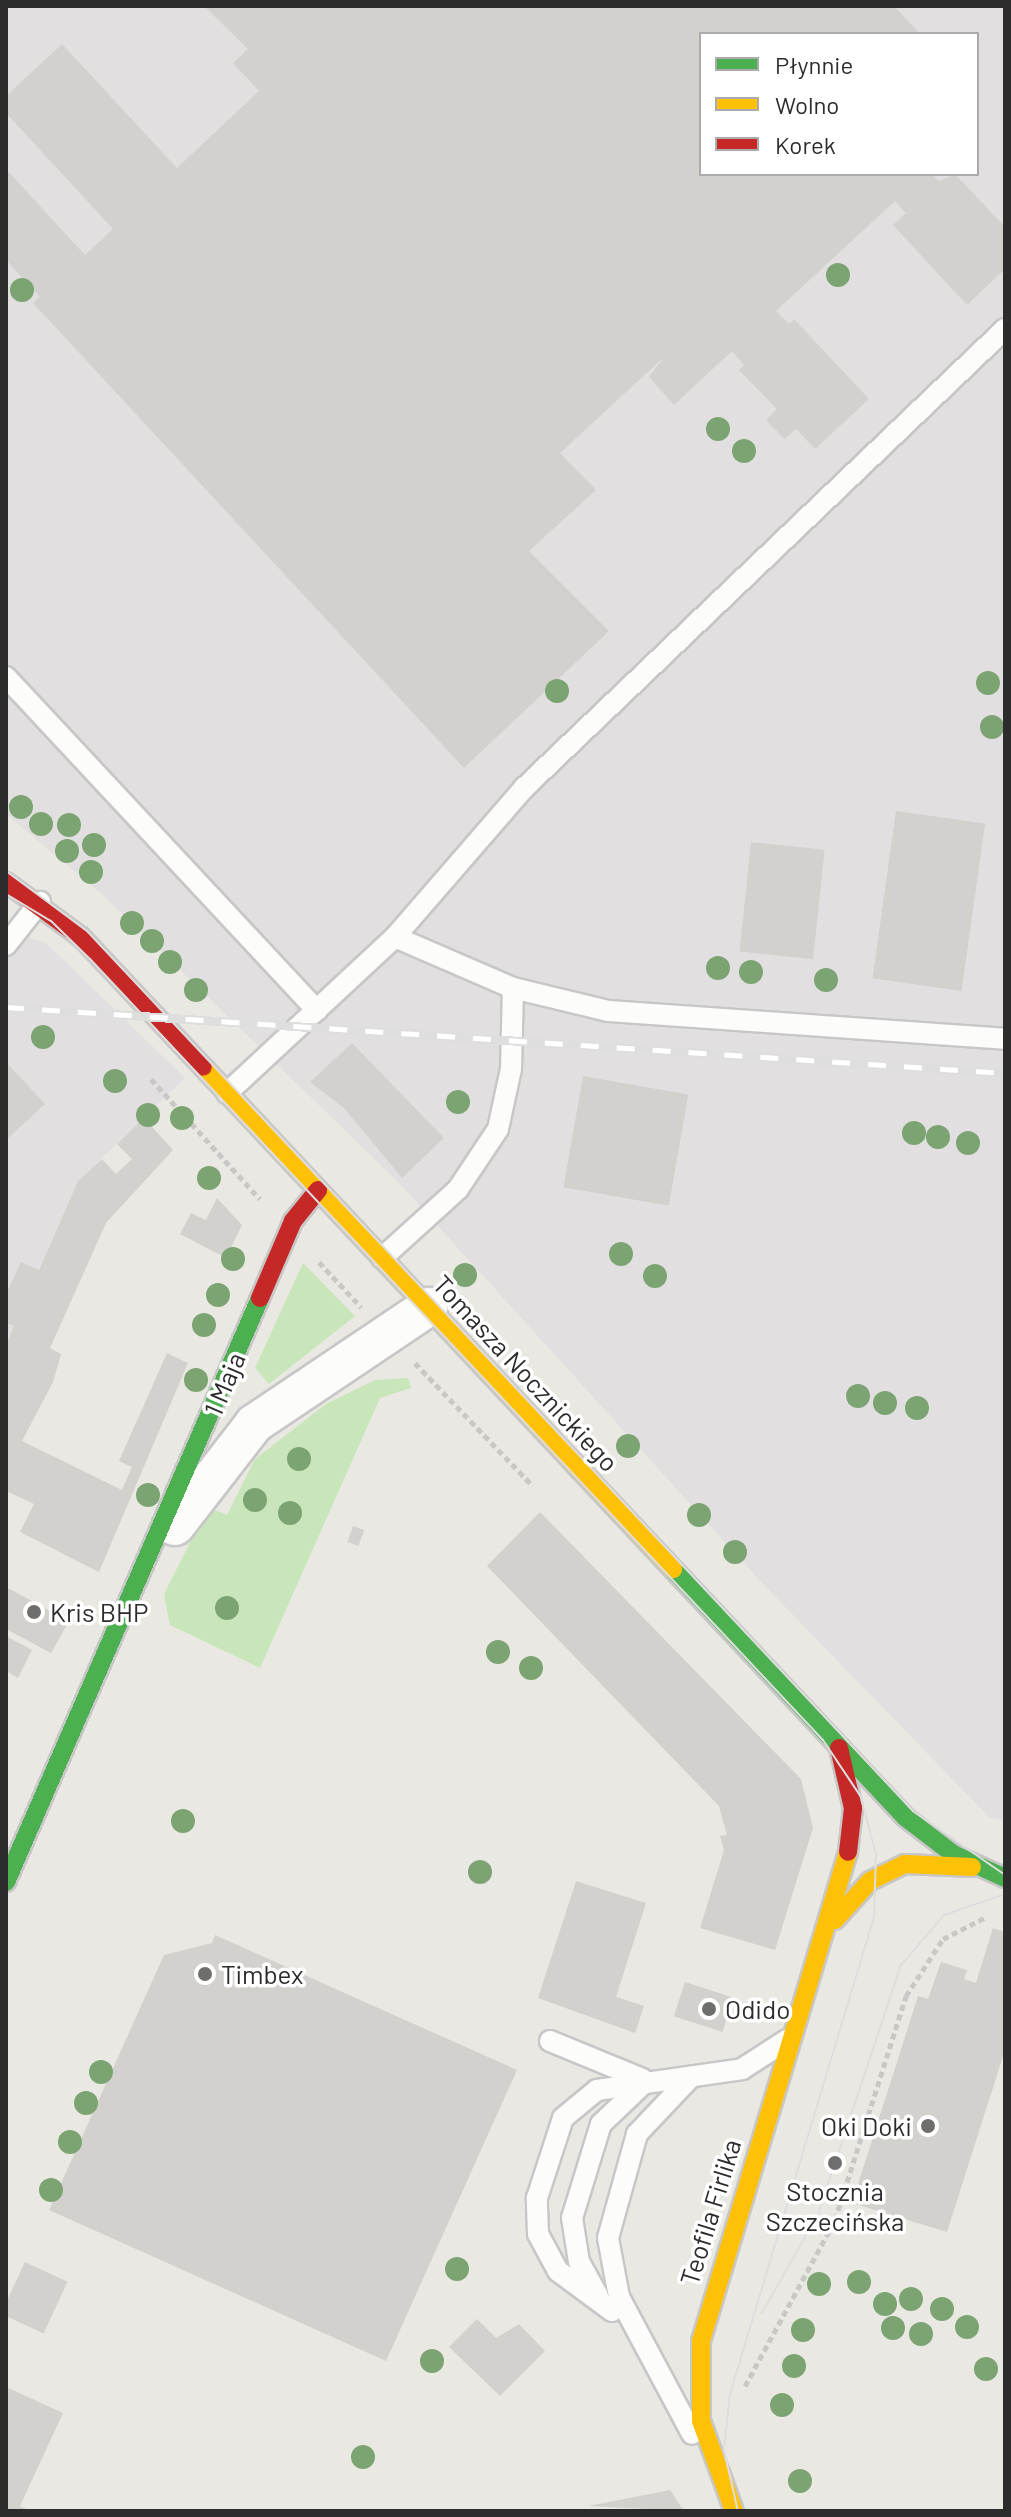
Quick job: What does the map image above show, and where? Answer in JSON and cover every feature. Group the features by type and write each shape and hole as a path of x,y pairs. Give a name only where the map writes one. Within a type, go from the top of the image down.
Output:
{"street":[{"name":"Tomasza Nocznickiego","path":"13,886 40,902 227,1093 920,1830 1001,1876"},
{"name":"1 Maja","path":"6,1882 140,1583 289,1231 318,1190"},
{"name":"1 Maja","path":"140,1583 197,1493 254,1424 428,1307"},
{"name":"Teofila Firlika","path":"734,2511 718,2481 701,2421 703,2324 828,1931 853,1830 851,1785 835,1739"},
{"name":"Teofila Firlika","path":"828,1931 856,1893 905,1864 937,1860 1001,1876"}],"lane":[{"path":"227,1093 395,937 524,788 1005,329"},
{"path":"6,677 317,1010"},
{"path":"6,945 40,902"},
{"path":"395,937 513,988 608,1011 1005,1039"},
{"path":"382,1258 458,1189 498,1129 511,1069 513,988"},
{"path":"612,2311 551,2261 538,2234 537,2198 572,2108 597,2090 700,2076 771,2055 799,2020"},
{"path":"550,2041 610,2071 654,2082"},
{"path":"700,2076 671,2091 645,2120 610,2223 613,2277 646,2352 718,2481"},
{"path":"646,2352 581,2269 572,2218 601,2124 627,2095 654,2082"}],"path":[{"path":"173,1103 289,1231 545,1499"},
{"path":"743,2395 752,2363 835,2220 906,1996 925,1960 967,1922 994,1918"}],"shaded area":[{"path":"6,6 1005,6 1005,1821 989,1817 763,1584 397,1181 104,896 6,814"},
{"path":"6,929 46,943 185,1078 78,1181 6,1344"}],"green space":[{"path":"303,1263 355,1316 269,1384 255,1368"},
{"path":"408,1378 411,1388 380,1398 260,1668 170,1625 164,1594 208,1507 227,1515 255,1459 326,1404 375,1380"}],"building":[{"path":"204,6 894,6 918,32 699,32 699,176 934,176 939,181 957,176 1005,227 1005,269 967,305 893,225 906,213 895,201 776,311 789,324 794,319 869,399 815,449 796,429 785,439 766,420 777,409 739,370 744,365 732,351 674,405 649,377 664,357 560,453 596,490 529,551 609,631 464,768 33,303 40,297 6,260 6,169 85,255 113,229 6,113 6,96 62,44 177,168 259,91 233,63 248,49"},
{"path":"896,811 985,824 962,991 872,978"},
{"path":"751,842 825,850 813,959 740,951"},
{"path":"352,1043 444,1138 402,1178 344,1108 310,1082"},
{"path":"6,1062 45,1104 6,1140"},
{"path":"583,1076 688,1095 669,1206 563,1187"},
{"path":"144,1118 173,1150 106,1223 50,1348 61,1354 53,1382 22,1441 122,1490 132,1467 119,1461 167,1353 188,1363 99,1572 20,1532 34,1504 6,1491 6,1345 14,1326 6,1323 6,1294 21,1262 39,1270 78,1181 102,1159 116,1174 132,1159 117,1144"},
{"path":"217,1198 242,1225 226,1258 180,1234 191,1213 206,1220"},
{"path":"540,1512 801,1779 813,1828 775,1950 700,1928 724,1850 720,1836 727,1835 719,1806 487,1566"},
{"path":"353,1526 364,1530 358,1546 347,1542"},
{"path":"6,1587 69,1621 51,1653 6,1629"},
{"path":"6,1636 32,1650 18,1678 6,1671"},
{"path":"576,1881 646,1903 616,1997 644,2006 635,2033 538,1998"},
{"name":"Oki Doki","path":"993,1928 1005,1932 1005,2050 947,2232 852,2203 918,1996 928,1999 941,1962 967,1970 964,1979 976,1983"},
{"path":"215,1935 517,2070 386,2361 49,2210 164,1955 212,1943"},
{"path":"685,1982 734,1998 722,2032 674,2016"},
{"path":"25,2262 68,2282 44,2334 6,2316 6,2303"},
{"path":"477,2319 496,2338 519,2324 545,2351 500,2396 449,2347"},
{"path":"6,2387 63,2413 20,2506 30,2511 6,2511"},
{"path":"670,2490 684,2511 588,2506"}],"tram line":[{"path":"6,871 87,931 913,1811 1005,1875"},
{"path":"6,894 51,921 90,959 823,1740 861,1797 876,1855 874,1917 730,2393 724,2450 738,2511"},
{"path":"762,2313 818,2214 901,1965 944,1915 1005,1894"}],"railway":[{"path":"6,1007 1005,1073"}],"traffic: fast":[{"path":"6,1882 260,1298"},
{"path":"673,1569 905,1817 953,1854 1005,1878"}],"traffic: slow":[{"path":"203,1067 673,1569"},
{"path":"734,2511 701,2421 701,2341 848,1852"},
{"path":"835,1920 870,1881 905,1864 972,1867"}],"traffic: jam":[{"path":"6,882 81,937 203,1067"},
{"path":"260,1298 293,1221 318,1190"},
{"path":"839,1748 853,1808 848,1852"}],"place":[{"name":"Kris BHP","path":"34,1612"},
{"name":"Timbex","path":"205,1974"},
{"name":"Odido","path":"709,2009"},
{"name":"Oki Doki","path":"928,2126"},
{"name":"Stocznia Szczecińska","path":"835,2163"}]}
